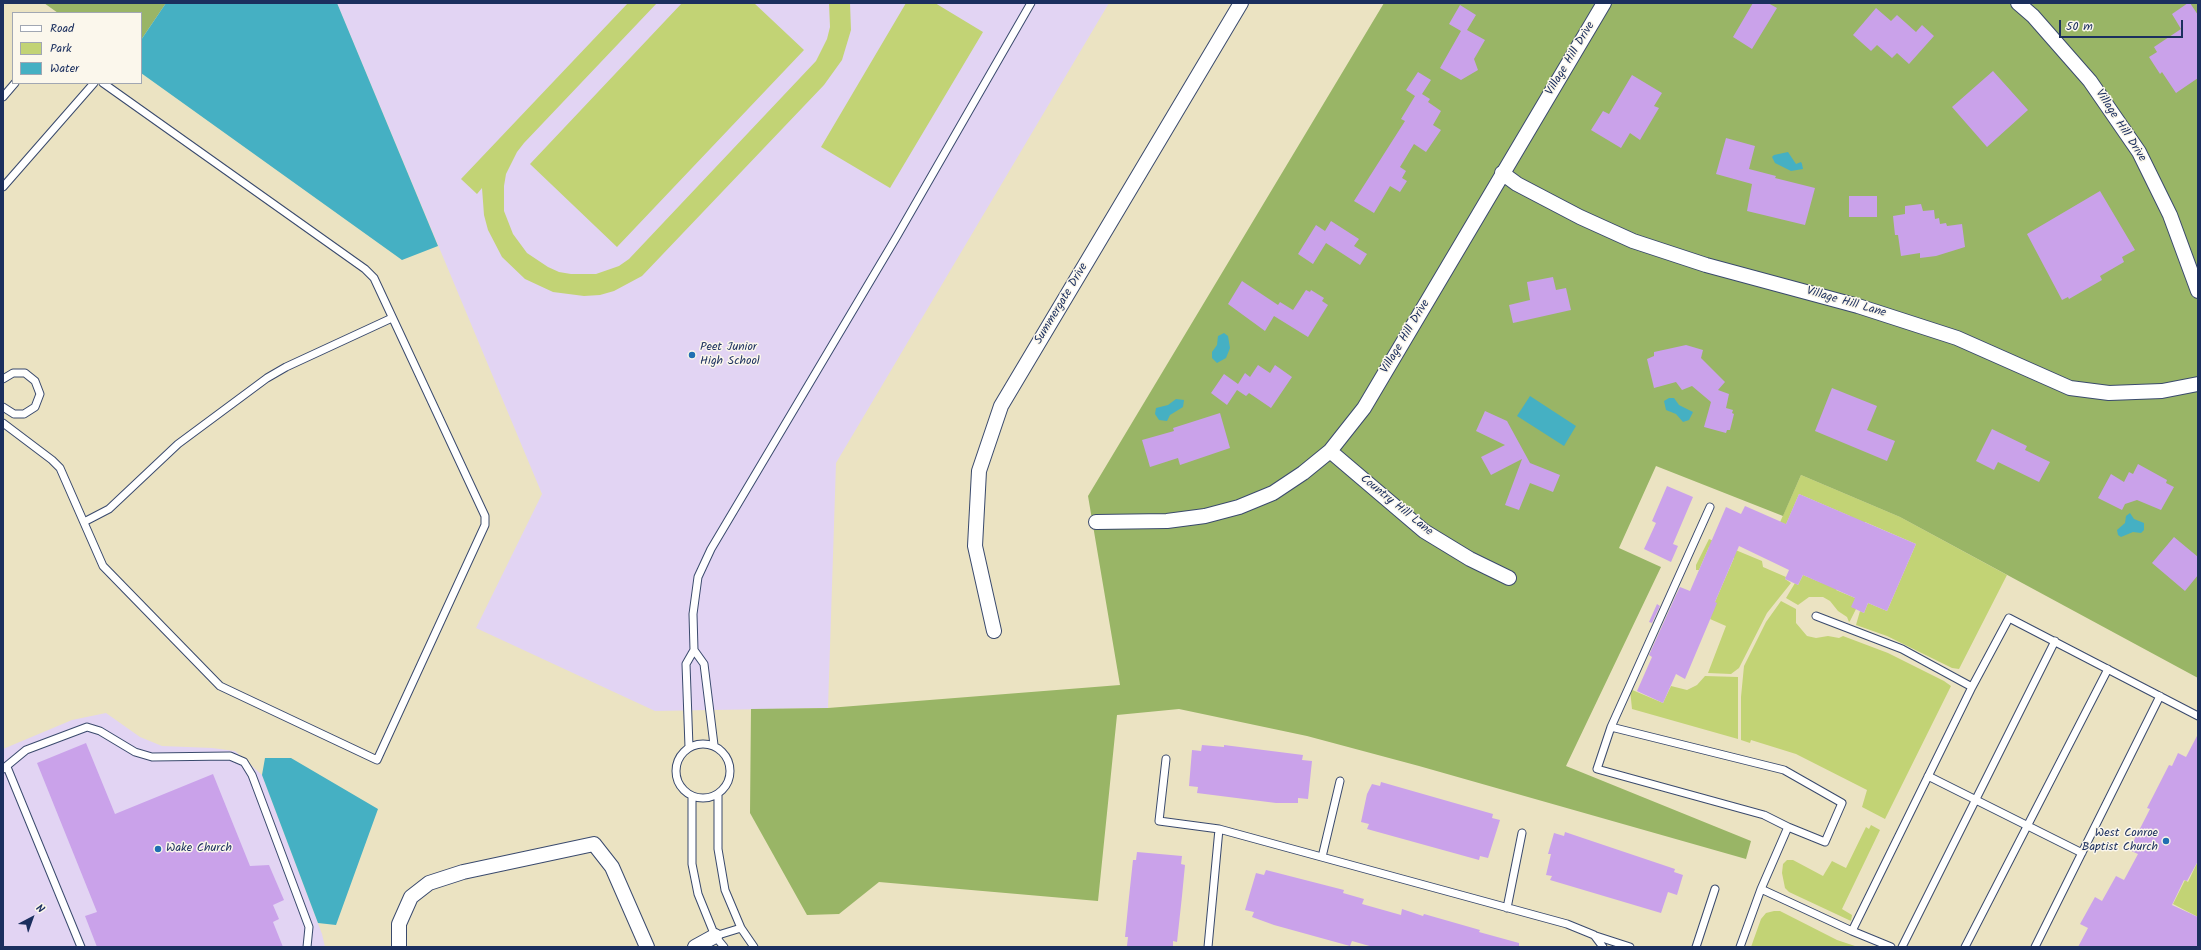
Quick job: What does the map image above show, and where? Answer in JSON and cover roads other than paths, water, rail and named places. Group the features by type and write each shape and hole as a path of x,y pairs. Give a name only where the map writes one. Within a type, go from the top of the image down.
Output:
{"street":[{"name":"Summergate Drive","path":"994,631 975,546 979,471 1002,406 1241,3"},
{"name":"Village Hill Drive","path":"1096,522 1167,521 1205,516 1239,507 1273,493 1303,474 1330,451 1364,408 1604,3"},
{"name":"Village Hill Drive","path":"2018,3 2033,16 2090,81 2139,152 2170,216 2198,291"},
{"name":"Village Hill Lane","path":"1502,173 1517,184 1580,217 1633,241 1706,265 1858,306 1958,338 2070,388 2109,393 2162,391 2198,384"},
{"name":"Country Hill Lane","path":"1330,451 1424,530 1470,560 1509,578"},
{"path":"400,947 399,924 411,897 429,883 462,872 594,844 612,867 647,947"},
{"path":"695,947 719,941"}],"lane":[{"path":"689,746 686,664 694,650 693,614 698,577 711,549 739,500 897,236 1031,3"},
{"path":"3,97 14,84"},
{"path":"3,188 93,84"},
{"path":"3,423 52,460 60,468 103,566 111,577 220,686 377,760 485,525 485,516 374,278 365,269 104,84"},
{"path":"84,522 109,509 178,444 262,382 286,368 392,318"},
{"path":"3,379 15,372 25,373 35,381 40,394 34,407 24,414 12,413 3,407"},
{"path":"1611,726 1784,770 1842,803 1825,842 1788,827 1764,815 1597,769 1611,726 1710,507"},
{"path":"1816,616 1902,649 1972,687"},
{"path":"1852,932 1972,687 2009,618 2198,716"},
{"path":"1902,947 2055,642"},
{"path":"694,650 704,664 714,745"},
{"path":"1965,947 2108,669"},
{"path":"2035,947 2160,696"},
{"path":"81,947 5,768 26,750 87,727 100,731 135,752 152,757 230,756 244,762 252,775 309,927 307,947"},
{"path":"705,743 714,745 722,750 728,758 731,768 730,778 726,787 718,794 700,798 692,796 682,789 676,778 675,766 680,755 689,746 705,743"},
{"path":"1166,759 1159,821 1219,829 1567,924 1630,947"},
{"path":"1928,776 2082,853"},
{"path":"1322,857 1340,781"},
{"path":"718,794 718,849 725,890 741,928 754,947"},
{"path":"692,796 692,864 698,894 719,941 741,928"},
{"path":"1740,947 1761,889 1788,827"},
{"path":"1208,947 1219,829"},
{"path":"1507,908 1522,833"},
{"path":"1696,947 1715,889"},
{"path":"1761,889 1852,932 1891,947"},
{"path":"1594,935 1603,947"}],"water":[{"path":"166,3 337,3 438,246 402,260 142,74 142,39"},
{"path":"1788,152 1796,164 1801,162 1803,169 1791,171 1775,163 1772,157 1774,155"},
{"path":"1224,333 1228,336 1230,348 1226,358 1217,363 1212,358 1212,352 1217,345 1218,336"},
{"path":"1530,396 1576,426 1564,446 1517,416"},
{"path":"1669,398 1674,398 1679,405 1693,412 1689,420 1683,422 1676,414 1666,410 1664,401"},
{"path":"1176,399 1184,400 1183,407 1170,415 1167,421 1159,420 1155,414 1156,408 1168,405"},
{"path":"2130,513 2134,519 2144,523 2144,530 2141,533 2133,532 2121,537 2118,535 2117,530 2125,523 2126,516"},
{"path":"265,758 291,758 378,809 336,925 318,923 262,775"}],"place":[{"name":"Peet Junior High School","path":"692,355"},
{"name":"West Conroe Baptist Church","path":"2166,841"},
{"name":"Wake Church","path":"158,849"}]}
